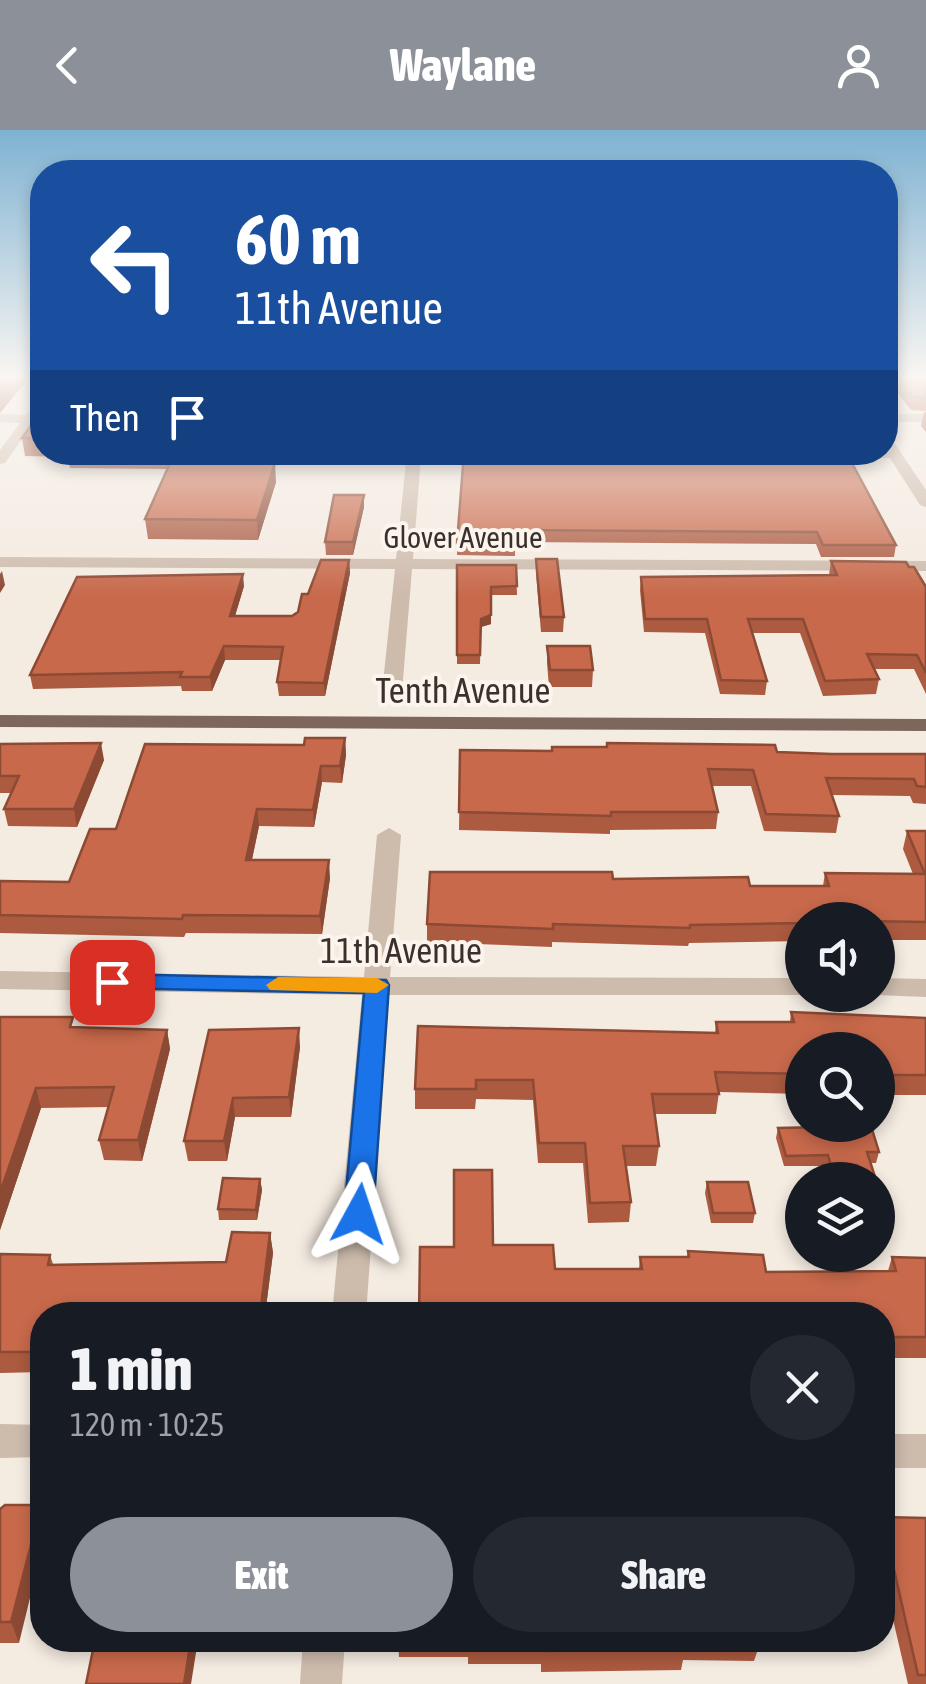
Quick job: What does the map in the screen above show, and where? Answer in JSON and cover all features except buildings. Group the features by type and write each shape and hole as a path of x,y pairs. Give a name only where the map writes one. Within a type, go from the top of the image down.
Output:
{"main road":[{"name":"Tenth Avenue","path":"0,721 926,725"}],"street":[{"path":"898,458 924,495"},
{"path":"392,692 413,465"},
{"name":"Glover Avenue","path":"0,562 926,566"},
{"path":"350,1302 389,835"},
{"name":"11th Avenue","path":"0,980 785,987"},
{"path":"895,987 926,988"},
{"path":"0,1441 30,1441"},
{"path":"895,1451 926,1451"},
{"path":"321,1684 323,1652"}],"slow traffic":[{"path":"278,985 377,985"}],"route":[{"path":"112,982 377,985 359,1214"}]}
